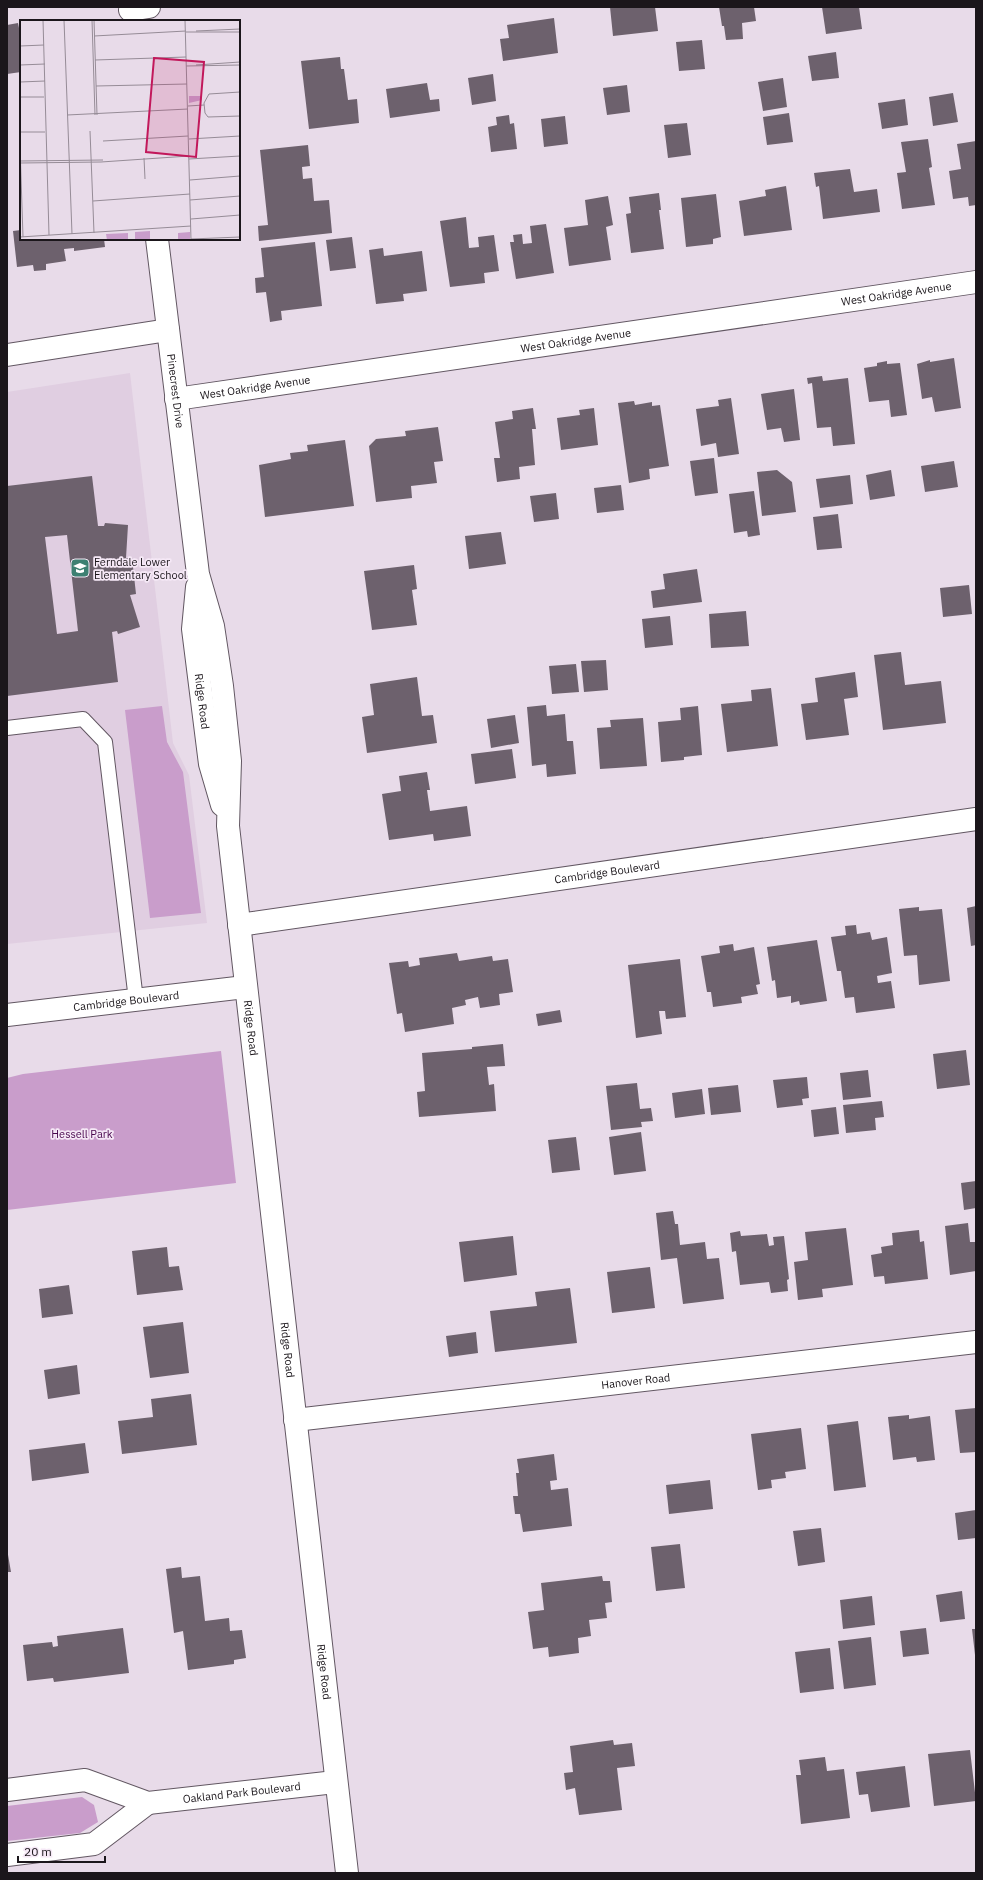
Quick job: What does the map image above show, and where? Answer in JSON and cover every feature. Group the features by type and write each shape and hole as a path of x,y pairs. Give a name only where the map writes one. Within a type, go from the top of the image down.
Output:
{"street":[{"name":"Pinecrest Drive","path":"157,240 193,542"},
{"name":"West Oakridge Avenue","path":"176,399 976,282"},
{"path":"7,355 168,330"},
{"name":"Ridge Road","path":"193,542 198,574 213,626 222,686 230,762 228,826 335,1782 347,1873"},
{"name":"Cambridge Boulevard","path":"239,925 976,819"},
{"name":"Cambridge Boulevard","path":"7,1015 245,987"},
{"name":"Hanover Road","path":"295,1420 976,1342"},
{"name":"Oakland Park Boulevard","path":"7,1790 86,1780 148,1804 335,1782"},
{"name":"Oakland Park Boulevard","path":"7,1855 94,1844 148,1804"}],"lane":[{"path":"7,728 83,719 106,742 136,1000"}],"shaded area":[{"name":"Ferndale Lower Elementary School","path":"130,373 173,743 189,775 207,923 7,944 7,392"}],"green space":[{"path":"162,706 167,742 183,772 201,913 150,918 125,710"},
{"name":"Hessell Park","path":"221,1051 236,1183 7,1210 7,1078 23,1074"},
{"path":"82,1797 94,1805 98,1822 80,1833 7,1841 7,1806"}],"building":[{"path":"610,7 655,7 658,31 613,36"},
{"path":"719,7 754,7 756,21 742,23 743,39 726,40"},
{"path":"822,7 859,7 862,29 826,34"},
{"path":"554,18 558,53 503,61 500,39 509,38 507,25"},
{"path":"18,23 20,28 20,72 7,74 7,25"},
{"path":"702,40 705,69 679,71 676,42"},
{"path":"836,52 839,78 812,81 808,56"},
{"path":"340,57 341,69 344,69 348,100 357,99 359,123 309,129 301,61"},
{"path":"493,74 496,101 472,105 468,78"},
{"path":"783,78 787,107 763,111 758,82"},
{"path":"427,83 430,100 439,99 440,111 390,118 386,89"},
{"path":"627,85 630,112 607,115 603,88"},
{"path":"953,93 958,122 933,126 929,97"},
{"path":"905,99 908,125 882,129 878,103"},
{"path":"789,113 793,142 767,145 763,117"},
{"path":"509,115 510,124 514,123 517,149 491,152 488,127 497,125 496,117"},
{"path":"565,116 568,144 544,147 541,119"},
{"path":"687,123 691,155 668,158 664,125"},
{"path":"928,139 932,167 929,168 935,205 902,209 897,173 906,172 901,142"},
{"path":"976,141 976,205 969,206 968,197 953,199 949,171 961,169 957,144"},
{"path":"308,145 310,166 302,167 303,179 312,178 314,201 329,200 332,233 259,241 258,226 268,225 260,150"},
{"path":"850,169 854,192 877,189 880,212 823,219 819,186 816,187 814,173"},
{"path":"786,186 792,230 744,236 739,201 766,196 765,190"},
{"path":"659,193 661,210 659,210 664,249 631,253 626,214 631,213 629,197"},
{"path":"716,194 721,237 713,239 713,244 686,247 681,198"},
{"path":"608,196 613,225 606,227 611,260 569,266 564,228 588,225 585,200"},
{"path":"466,217 469,248 479,247 478,237 494,235 499,271 484,273 485,283 450,287 440,221"},
{"path":"546,224 554,273 516,279 510,242 514,242 513,235 522,234 523,244 532,243 530,226"},
{"path":"20,230 20,240 104,240 105,247 74,251 74,248 64,249 66,261 46,264 46,270 34,271 33,265 17,267 13,231"},
{"path":"352,237 356,268 330,271 326,240"},
{"path":"315,242 322,306 281,311 282,320 270,322 266,292 256,293 255,278 264,277 261,248"},
{"path":"383,248 384,256 422,251 427,291 403,294 404,301 376,304 369,250"},
{"path":"954,358 961,408 935,412 932,397 922,399 917,364 930,360 930,362"},
{"path":"887,361 887,364 900,363 907,415 891,417 889,400 869,402 864,368 877,366 877,363"},
{"path":"822,376 823,381 848,378 855,444 833,446 831,427 817,428 812,383 808,384 807,378"},
{"path":"794,389 800,440 784,442 781,428 767,430 761,394"},
{"path":"731,398 739,454 718,457 716,443 701,446 696,409 719,406 718,400"},
{"path":"634,401 635,405 652,402 652,406 660,405 669,466 649,469 650,479 629,483 618,403"},
{"path":"533,408 536,429 532,429 535,465 519,467 520,479 497,482 494,458 500,458 495,422 513,419 512,411"},
{"path":"594,408 598,445 561,450 557,418 580,415 579,410"},
{"path":"438,427 443,461 434,462 437,483 411,486 412,498 376,502 369,446 376,439 406,436 405,431"},
{"path":"345,440 354,506 265,517 259,465 291,459 290,453 308,451 307,445"},
{"path":"714,458 718,493 695,496 690,461"},
{"path":"954,461 958,487 925,492 921,466"},
{"path":"777,470 792,482 796,512 762,516 757,472"},
{"path":"891,470 895,496 870,500 866,475"},
{"path":"850,475 853,504 820,508 816,479"},
{"path":"92,476 98,526 104,526 105,523 128,525 126,558 132,558 136,594 130,595 140,627 118,634 117,631 112,632 118,682 7,696 7,486","holes":["67,535 78,631 57,634 45,537"]},
{"path":"621,485 624,510 597,513 594,488"},
{"path":"754,491 760,535 748,537 747,531 734,533 729,494"},
{"path":"556,493 559,519 534,522 530,496"},
{"path":"838,514 842,548 817,550 813,517"},
{"path":"501,532 506,564 469,569 465,536"},
{"path":"414,565 417,589 412,590 417,625 372,630 364,571"},
{"path":"697,569 702,602 653,608 651,591 665,589 663,574"},
{"path":"969,585 972,614 943,617 940,588"},
{"path":"746,611 749,646 711,648 709,614"},
{"path":"670,616 673,645 645,648 642,619"},
{"path":"901,652 905,685 941,681 946,723 883,730 874,655"},
{"path":"606,660 608,690 584,692 581,661"},
{"path":"576,664 579,692 552,694 549,666"},
{"path":"855,672 858,697 844,699 849,735 806,740 801,704 818,702 815,678"},
{"path":"417,677 422,716 433,715 437,743 367,753 362,717 374,715 370,684"},
{"path":"771,688 778,746 727,752 721,704 752,701 751,690"},
{"path":"546,705 547,716 565,714 567,741 573,741 576,774 547,777 546,764 532,766 527,707"},
{"path":"698,706 702,755 684,757 684,760 661,762 658,722 681,720 680,708"},
{"path":"515,715 519,743 491,748 487,719"},
{"path":"643,718 647,766 600,769 597,728 611,727 610,720"},
{"path":"512,749 516,778 475,784 471,754"},
{"path":"427,772 430,790 427,790 430,811 467,806 471,836 434,841 433,834 389,840 382,794 401,791 399,776"},
{"path":"976,906 976,945 971,946 967,908"},
{"path":"919,907 919,911 942,909 950,981 919,985 917,955 904,956 899,909"},
{"path":"856,925 857,934 870,932 872,940 887,937 892,973 877,976 878,983 891,981 895,1008 856,1013 854,997 845,998 841,971 837,971 831,937 846,935 845,926"},
{"path":"817,940 827,1001 800,1005 799,1001 791,1003 791,996 777,998 775,980 772,981 767,947"},
{"path":"733,944 734,951 754,947 760,984 756,985 758,994 741,997 742,1003 713,1007 711,992 707,992 701,956 720,953 719,946"},
{"path":"457,953 459,961 492,956 493,961 508,959 513,992 499,994 500,1005 480,1008 478,997 465,1000 466,1005 452,1008 454,1024 405,1032 402,1013 397,1014 389,963 408,961 409,967 420,965 419,958"},
{"path":"680,959 686,1017 666,1019 665,1011 659,1011 662,1034 636,1038 628,965"},
{"path":"560,1010 562,1022 538,1026 536,1014"},
{"path":"503,1044 505,1066 487,1067 489,1085 494,1084 496,1111 419,1117 417,1092 425,1091 422,1053 472,1049 472,1047"},
{"path":"966,1050 970,1085 937,1089 933,1054"},
{"path":"868,1070 871,1097 843,1100 840,1073"},
{"path":"807,1077 809,1098 802,1099 803,1105 777,1108 773,1080"},
{"path":"637,1083 640,1109 651,1108 653,1121 641,1122 642,1127 611,1130 606,1086"},
{"path":"738,1085 741,1112 711,1115 708,1088"},
{"path":"702,1089 705,1114 675,1118 672,1093"},
{"path":"882,1101 884,1117 875,1118 876,1130 846,1133 843,1105"},
{"path":"836,1107 839,1134 814,1137 811,1110"},
{"path":"641,1132 646,1171 614,1175 609,1137"},
{"path":"576,1137 580,1170 552,1173 548,1140"},
{"path":"976,1181 976,1208 964,1210 961,1183"},
{"path":"673,1211 675,1224 678,1224 680,1245 705,1242 707,1259 719,1258 724,1299 683,1304 677,1258 661,1260 656,1213"},
{"path":"968,1223 970,1242 976,1242 976,1271 950,1275 945,1226"},
{"path":"846,1228 853,1285 822,1289 823,1297 798,1300 794,1262 808,1260 805,1232"},
{"path":"919,1230 920,1242 924,1241 928,1279 885,1284 884,1276 874,1277 871,1255 882,1253 881,1247 893,1245 892,1233"},
{"path":"740,1231 741,1236 767,1234 769,1246 774,1245 773,1237 784,1236 789,1279 787,1280 788,1291 771,1293 769,1282 740,1285 736,1251 732,1252 730,1233"},
{"path":"513,1236 517,1275 464,1282 459,1242"},
{"path":"167,1247 169,1267 179,1266 183,1290 137,1295 132,1251"},
{"path":"650,1267 655,1308 612,1313 607,1272"},
{"path":"69,1285 73,1314 42,1318 39,1289"},
{"path":"570,1288 577,1343 495,1352 490,1311 537,1306 535,1292"},
{"path":"183,1322 189,1373 150,1378 143,1327"},
{"path":"476,1332 478,1353 449,1357 446,1336"},
{"path":"77,1365 80,1394 48,1399 44,1370"},
{"path":"191,1394 197,1445 122,1454 118,1421 153,1417 151,1399"},
{"path":"976,1408 976,1452 960,1453 955,1410"},
{"path":"909,1415 909,1419 930,1416 935,1460 917,1462 916,1457 893,1460 888,1417"},
{"path":"858,1421 866,1487 834,1491 827,1425"},
{"path":"801,1428 806,1469 785,1472 786,1478 771,1480 772,1488 758,1490 751,1434"},
{"path":"85,1443 89,1473 32,1481 29,1450"},
{"path":"554,1454 557,1480 550,1481 551,1490 568,1488 572,1526 523,1532 520,1514 515,1514 513,1496 518,1496 516,1473 519,1473 517,1459"},
{"path":"710,1480 713,1509 669,1514 666,1485"},
{"path":"976,1510 976,1538 958,1540 955,1513"},
{"path":"821,1528 825,1562 798,1566 793,1531"},
{"path":"680,1544 685,1588 656,1591 651,1547"},
{"path":"7,1549 11,1572 7,1572"},
{"path":"181,1567 182,1578 200,1576 205,1621 229,1618 230,1631 242,1630 246,1658 234,1660 234,1664 188,1670 183,1631 174,1633 166,1569"},
{"path":"602,1576 603,1581 610,1581 612,1602 605,1603 607,1618 589,1620 591,1636 578,1638 579,1653 549,1657 548,1647 533,1649 528,1612 544,1610 541,1583"},
{"path":"962,1591 965,1619 940,1622 936,1595"},
{"path":"872,1596 875,1625 843,1629 840,1600"},
{"path":"123,1628 129,1673 54,1682 53,1678 27,1681 23,1645 52,1642 53,1647 58,1646 57,1636"},
{"path":"926,1628 929,1654 903,1657 900,1631"},
{"path":"972,1629 976,1629 976,1655 975,1655"},
{"path":"871,1637 876,1685 844,1689 838,1641"},
{"path":"830,1648 834,1689 800,1693 795,1652"},
{"path":"613,1740 614,1745 632,1743 635,1766 617,1768 622,1810 579,1815 575,1788 566,1790 564,1773 573,1772 570,1746"},
{"path":"970,1750 976,1801 934,1806 928,1754"},
{"path":"825,1757 827,1771 844,1769 850,1818 801,1824 796,1775 801,1775 799,1760"},
{"path":"905,1766 910,1807 871,1812 868,1794 859,1795 856,1772"}],"place":[{"name":"Ferndale Lower Elementary School","path":"80,568"}]}
